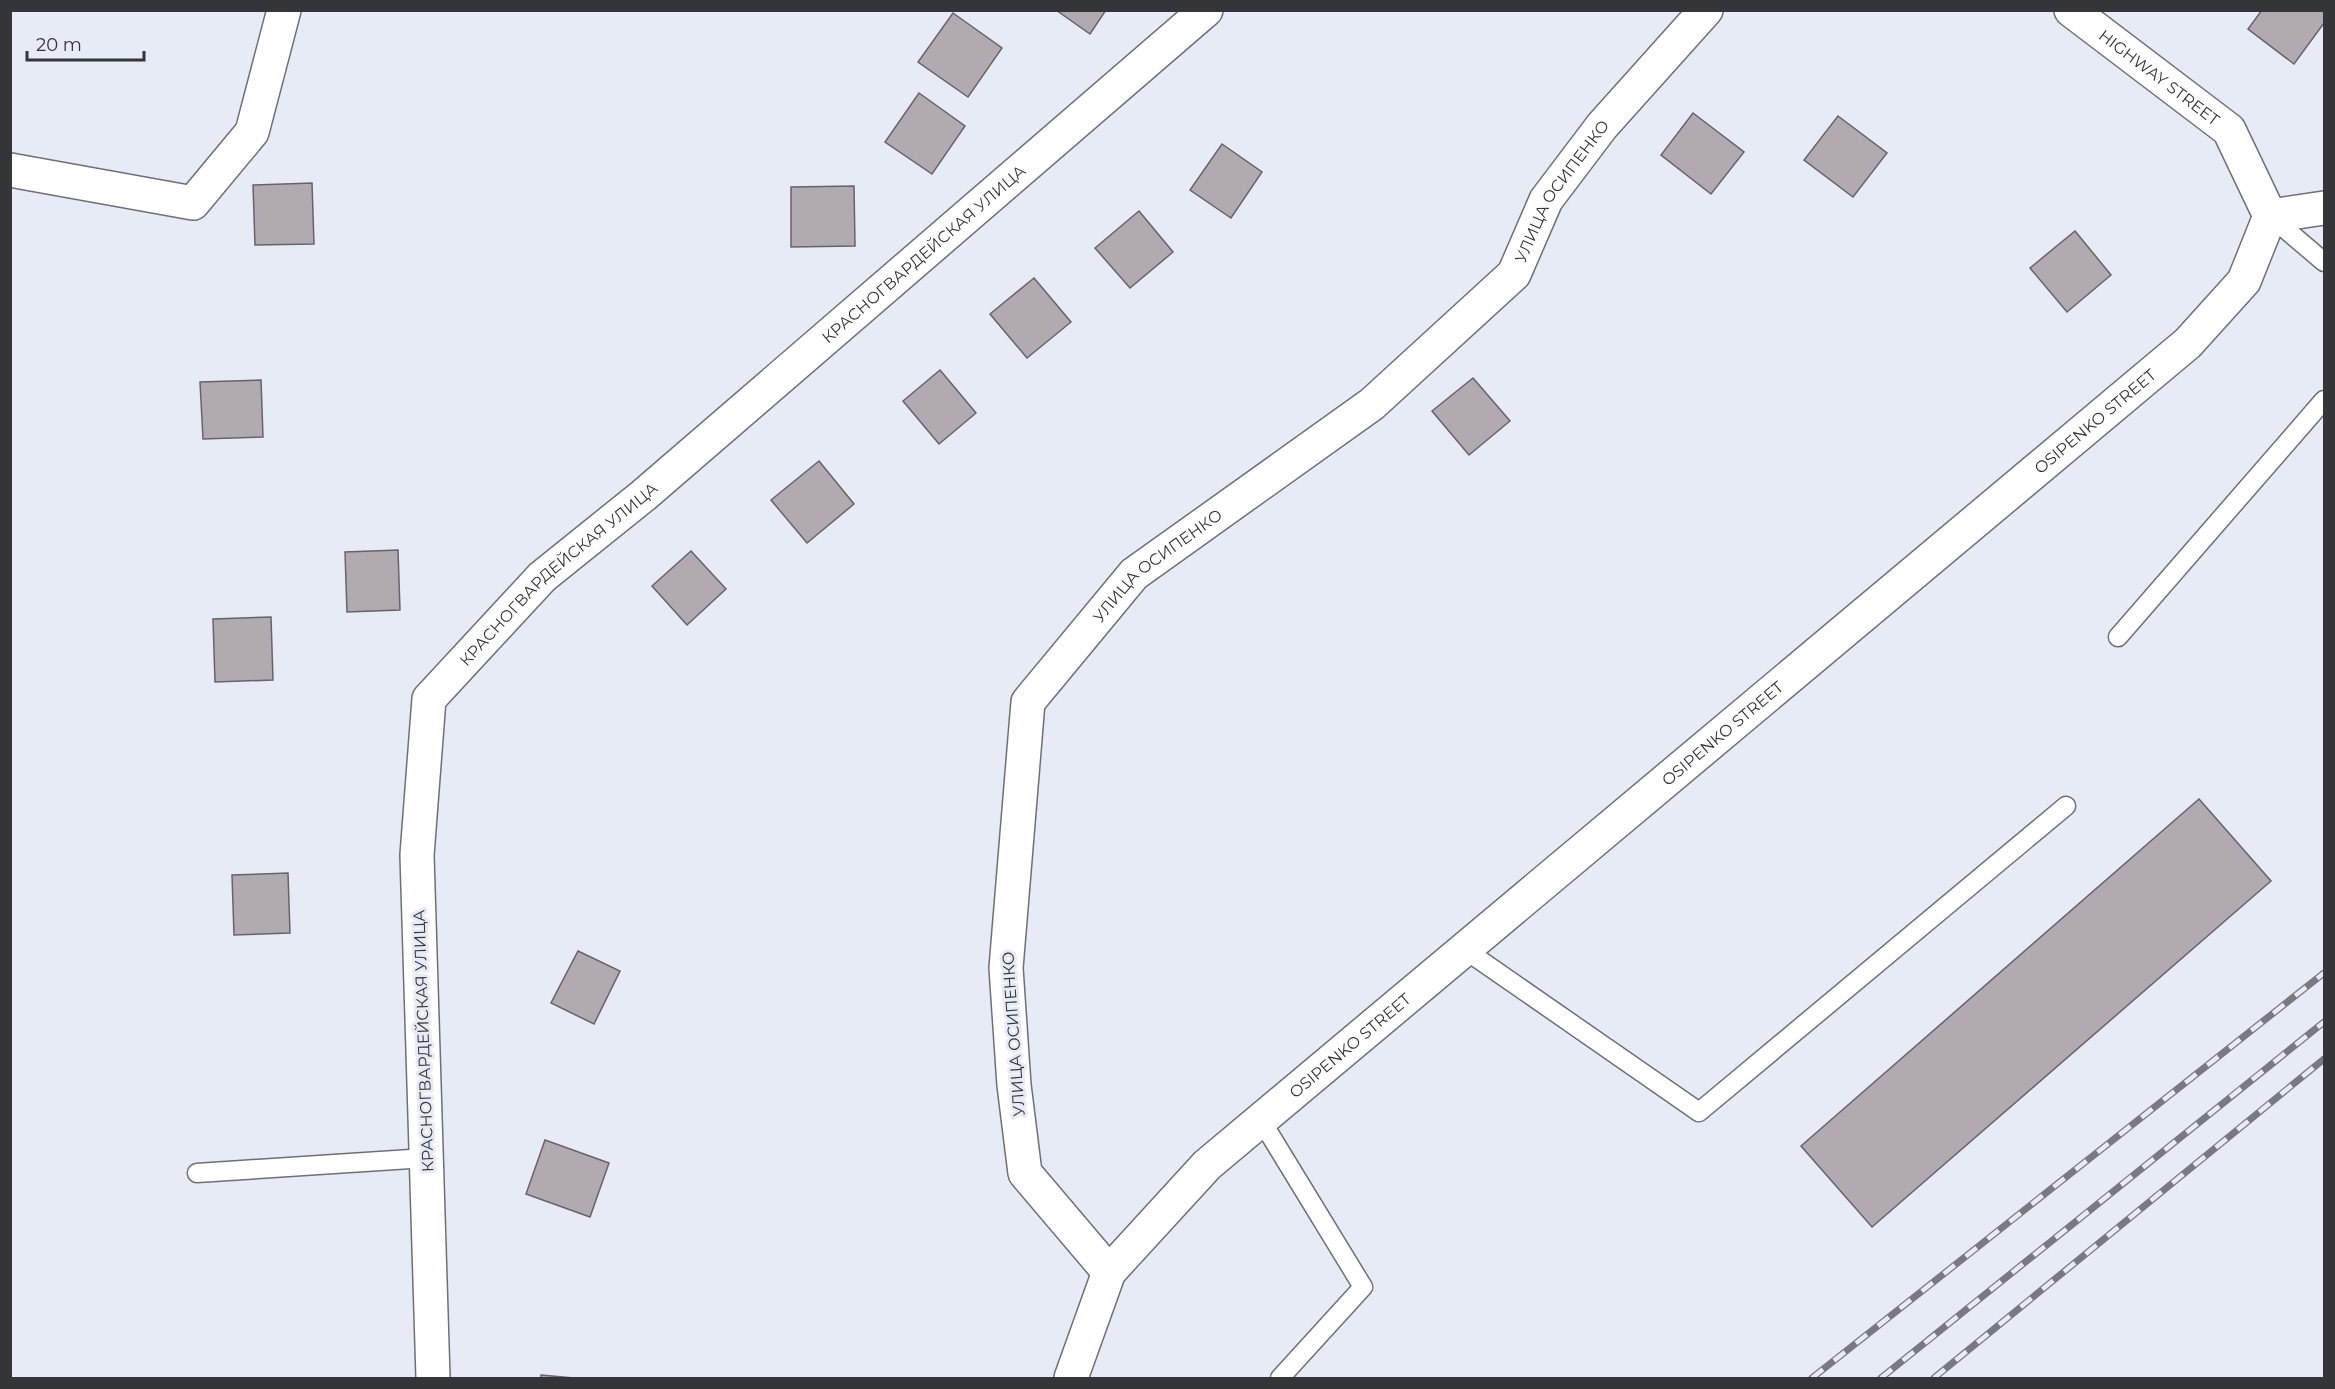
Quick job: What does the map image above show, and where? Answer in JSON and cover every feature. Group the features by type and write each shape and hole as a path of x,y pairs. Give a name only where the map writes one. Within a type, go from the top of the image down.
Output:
{"street":[{"path":"10,170 193,203 252,132 284,10"},
{"name":"КРАСНОГВАРДЕЙСКАЯ УЛИЦА","path":"433,1378 417,855 429,699 542,577 654,487 1206,10"},
{"name":"УЛИЦА ОСИПЕНКО","path":"1109,1272 1025,1173 1014,1084 1006,968 1028,702 1134,574 1372,404 1514,274 1546,200 1602,126 1706,10"},
{"name":"HIGHWAY STREET","path":"2071,10 2229,130 2270,216"},
{"path":"2270,216 2325,208"},
{"name":"OSIPENKO STREET","path":"1109,1272 1207,1165 2188,343 2244,281 2270,216"},
{"path":"1071,1378 1109,1272"}],"lane":[{"path":"2270,216 2325,262"},
{"path":"2118,637 2325,400"},
{"path":"1464,949 1699,1112 2066,806"},
{"path":"1261,1120 1363,1287 1280,1378"},
{"path":"197,1173 426,1158"}],"building":[{"path":"1056,10 1106,10 1090,34"},
{"path":"2262,10 2322,10 2324,23 2294,64 2248,29"},
{"path":"953,13 1002,48 968,97 918,62"},
{"path":"919,93 965,126 932,174 885,142"},
{"path":"1693,113 1744,152 1711,194 1661,155"},
{"path":"1838,116 1887,153 1853,197 1804,160"},
{"path":"1222,144 1262,172 1231,218 1190,190"},
{"path":"312,183 314,244 255,245 253,185"},
{"path":"854,186 855,246 791,247 791,187"},
{"path":"1139,211 1173,252 1130,288 1095,248"},
{"path":"2075,231 2111,275 2067,312 2030,268"},
{"path":"1034,278 1071,322 1027,358 990,314"},
{"path":"940,370 976,413 939,444 903,401"},
{"path":"1473,378 1510,421 1469,455 1432,411"},
{"path":"261,380 263,437 203,439 200,382"},
{"path":"819,461 854,504 807,543 771,500"},
{"path":"398,550 400,610 347,612 345,552"},
{"path":"691,551 726,589 687,625 652,586"},
{"path":"271,617 273,680 215,682 213,619"},
{"path":"2199,799 2271,881 1872,1227 1801,1146"},
{"path":"288,873 290,933 234,935 232,875"},
{"path":"578,951 620,971 594,1024 551,1003"},
{"path":"545,1140 609,1163 590,1217 526,1194"},
{"path":"541,1375 574,1378 541,1378"}],"railway":[{"path":"1812,1378 2324,973"},
{"path":"1881,1378 2324,1022"},
{"path":"1934,1378 2324,1059"}]}
